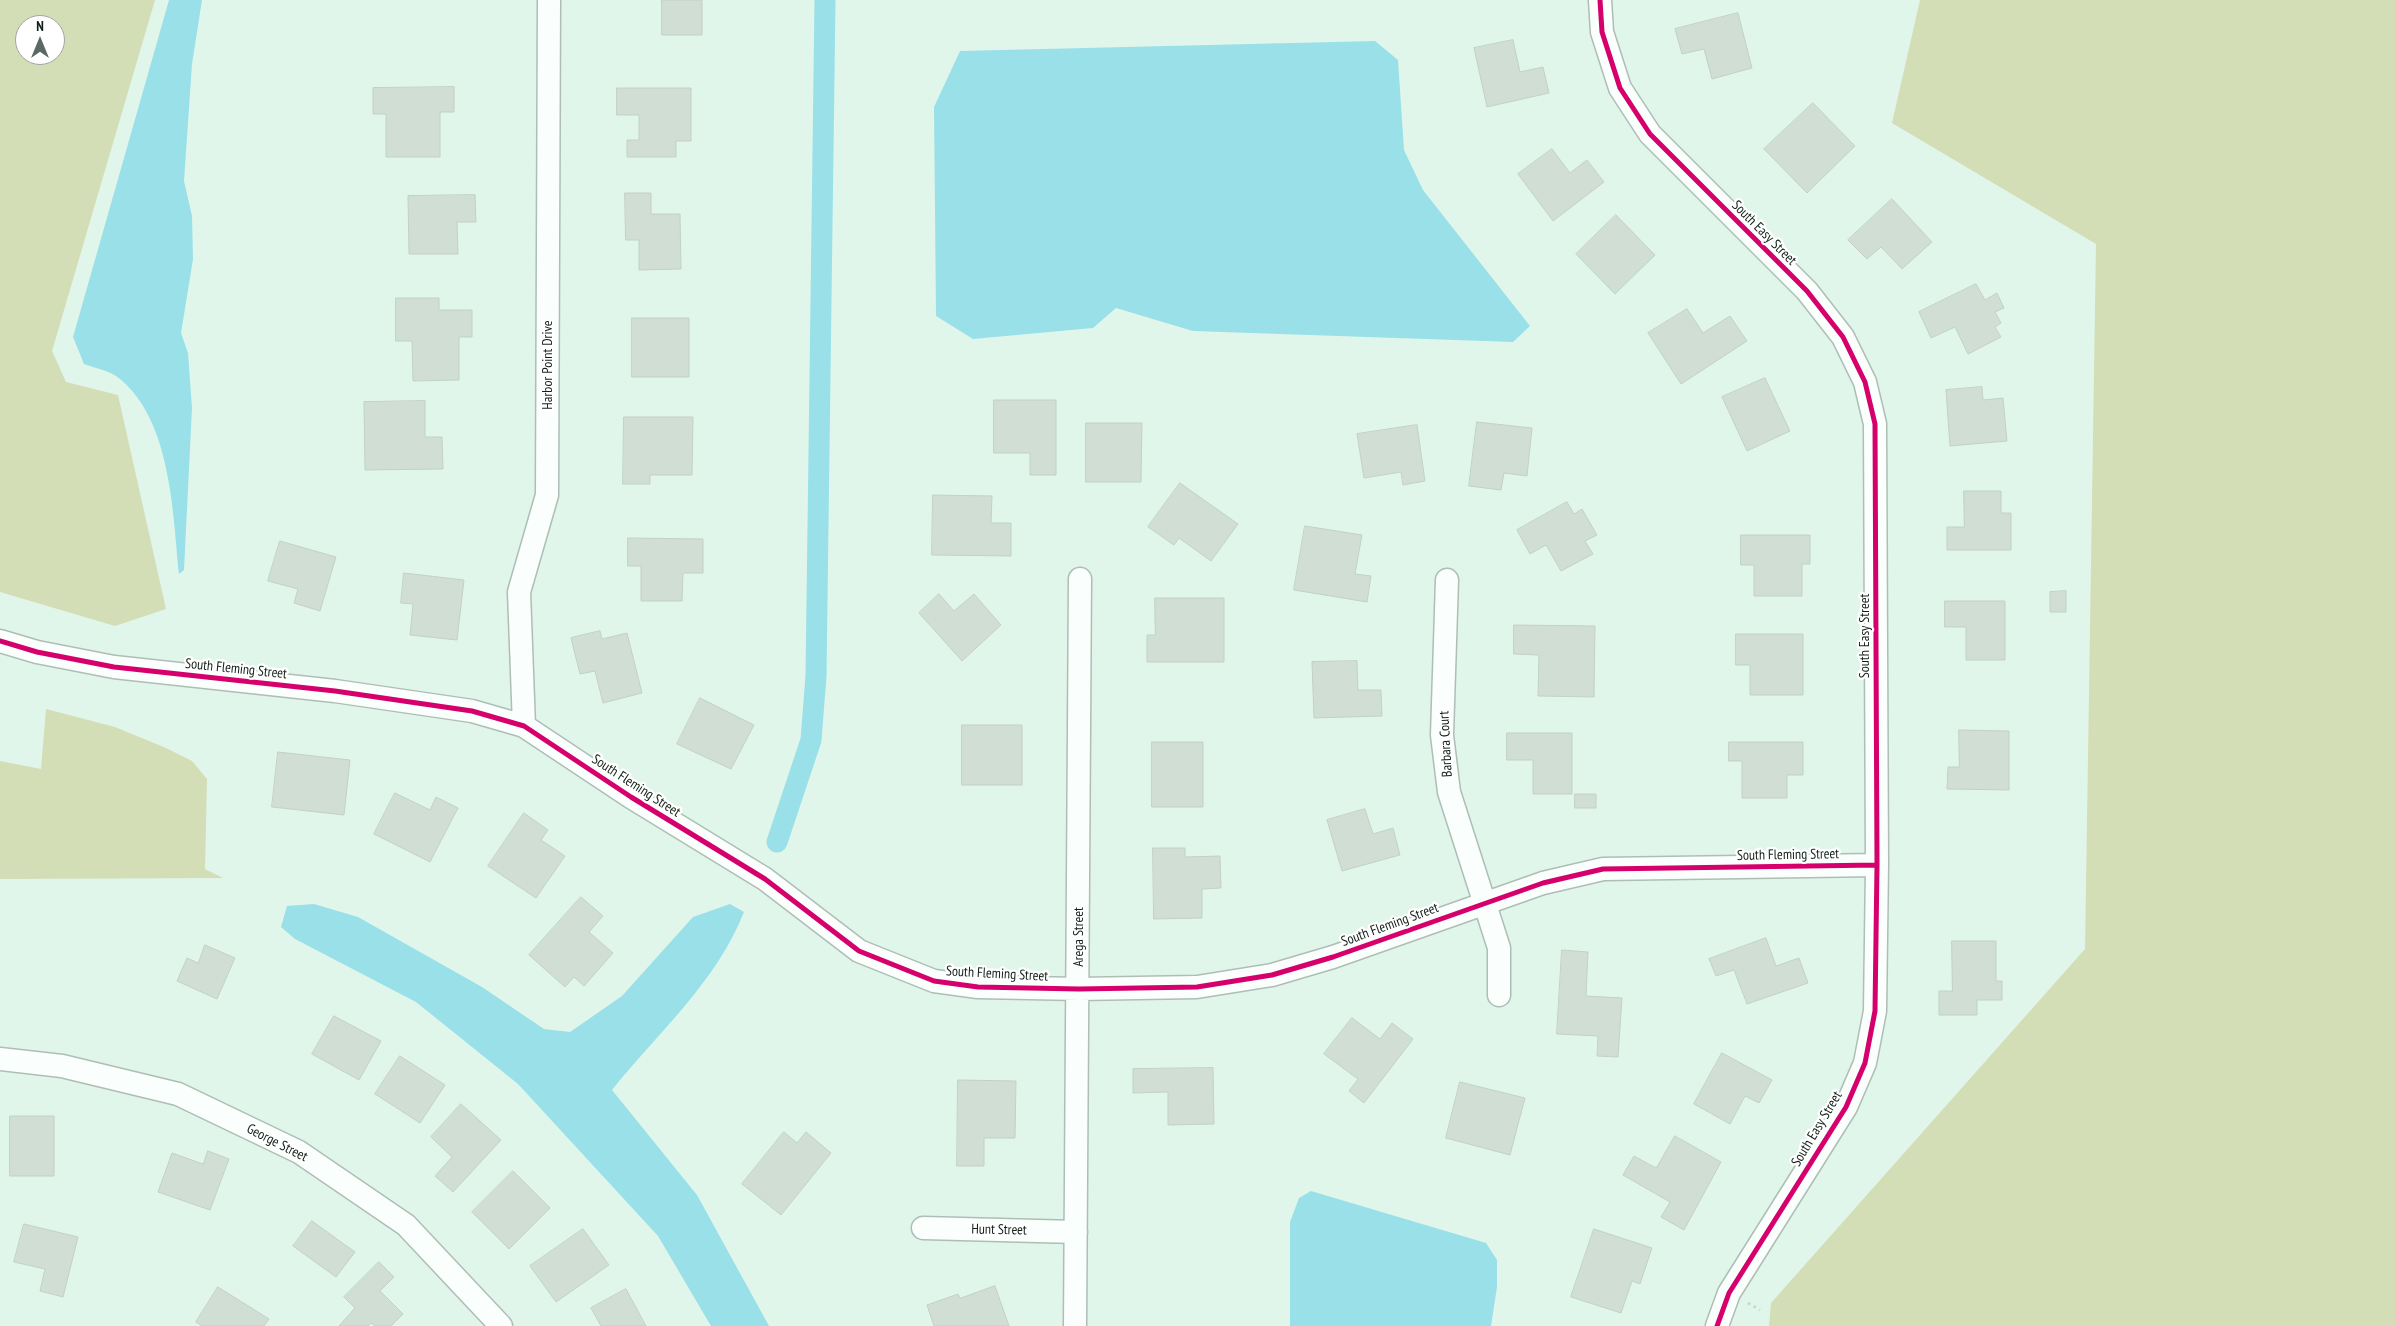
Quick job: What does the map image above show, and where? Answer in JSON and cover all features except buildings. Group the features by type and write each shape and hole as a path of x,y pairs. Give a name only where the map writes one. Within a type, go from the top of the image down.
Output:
{"street":[{"name":"Harbor Point Drive","path":"524,726 519,592 547,495 549,0"},
{"name":"South Easy Street","path":"1600,0 1602,32 1620,88 1650,134 1807,292 1843,337 1865,382 1875,424 1877,865 1875,1010 1865,1064 1846,1107 1729,1293 1717,1326"},
{"name":"Arega Street","path":"1075,1326 1079,989 1080,579"},
{"name":"Barbara Court","path":"1448,580 1442,735 1449,792 1499,948 1499,995"},
{"name":"South Fleming Street","path":"0,641 37,652 114,667 335,691 472,710 524,726 631,797 765,879 859,951 934,981 978,987 1079,989 1197,987 1272,975 1333,957 1484,902 1543,883 1604,869 1877,865"},
{"name":"George Street","path":"0,1059 62,1066 178,1094 299,1152 406,1226 500,1326"},
{"name":"Hunt Street","path":"923,1228 1076,1232"}],"path":[{"path":"1740,1299 1760,1310"}],"green space":[{"path":"0,0 155,0 52,351 66,382 118,395 166,609 115,626 0,592"},
{"path":"1920,0 2395,0 2395,1326 1769,1326 1771,1303 2085,949 2096,244 1892,123"},
{"path":"46,709 115,727 192,761 207,779 205,869 223,878 0,879 0,761 41,769"}],"water":[{"path":"169,0 202,0 192,64 184,181 192,216 193,259 181,333 188,353 192,408 184,570 179,574 171,497 166,469 150,419 137,397 120,379 108,372 84,364 73,337"},
{"path":"1375,41 1398,60 1404,150 1423,190 1530,326 1513,342 1193,331 1116,308 1093,328 973,339 936,316 934,107 960,51"},
{"path":"314,904 358,917 482,987 544,1029 570,1032 622,996 693,917 730,904 744,912 718,961 702,984 612,1090 697,1195 769,1326 711,1326 658,1236 518,1084 416,1002 295,939 281,927 287,906"},
{"path":"1311,1191 1486,1243 1497,1260 1497,1287 1491,1326 1290,1326 1290,1222 1299,1198"}],"waterway":[{"path":"777,842 811,740 816,676 825,0"}],"cycle path":[{"path":"1600,0 1602,32 1620,88 1650,134 1807,291 1843,337 1865,382 1875,424 1877,865 1875,1011 1865,1063 1846,1107 1729,1293 1717,1326"},
{"path":"0,641 37,652 114,667 335,691 472,711 524,726 631,797 765,879 859,951 934,981 978,987 1079,989 1197,987 1272,975 1333,957 1543,883 1603,869 1877,865"}]}
